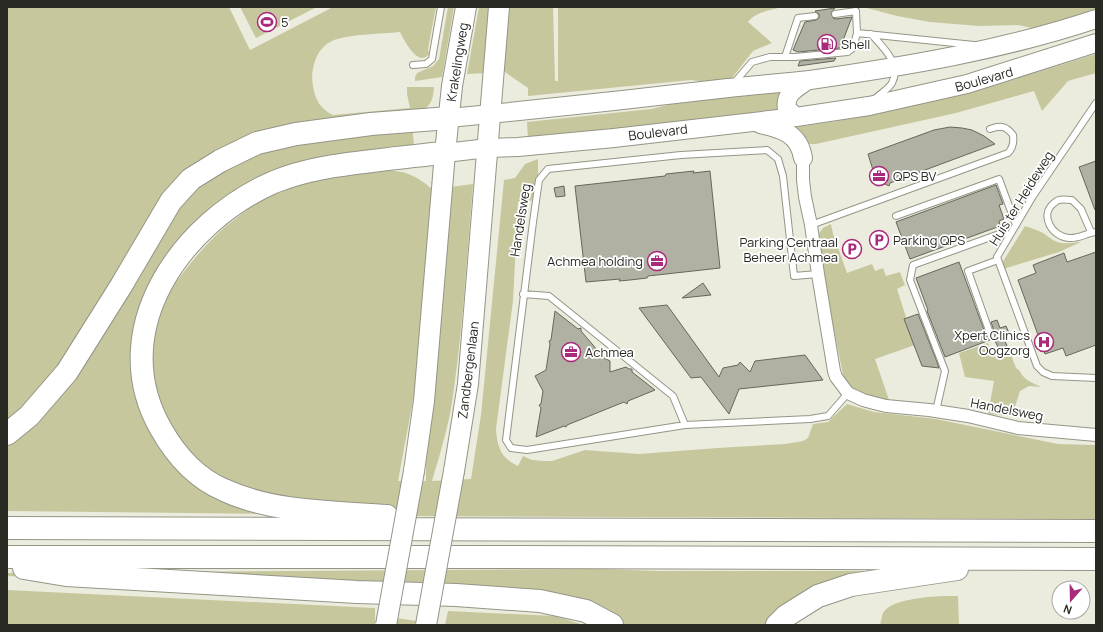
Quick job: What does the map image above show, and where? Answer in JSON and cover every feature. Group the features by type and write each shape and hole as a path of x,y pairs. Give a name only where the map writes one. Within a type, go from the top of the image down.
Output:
{"highway":[{"path":"7,434 29,416 67,372 121,286 171,201 191,179 220,161 257,143 296,134 371,124 449,118"},
{"path":"445,153 332,166 302,172 274,183 240,201 222,213 192,240 173,263 155,298 144,328 141,365 145,392 156,421 171,447 185,462 201,476 223,490 249,499 281,506 314,510 554,530"},
{"path":"7,528 1096,530"},
{"path":"7,557 1096,559"},
{"path":"777,625 786,616 818,596 851,584 1035,558"},
{"path":"7,565 66,575 357,592 456,595 540,601 586,612 612,625"}],"main road":[{"name":"Krakelingweg","path":"449,118 454,71 466,7"},
{"path":"491,114 499,7"},
{"name":"Boulevard","path":"449,118 809,80 894,67 958,56 1007,45 1096,19"},
{"name":"Boulevard","path":"445,153 607,138 796,117 869,106 968,84 1096,43"},
{"path":"796,117 787,109 787,100 791,92 809,80"},
{"name":"Zandbergenlaan","path":"426,625 468,384 491,114"},
{"path":"386,625 414,471 424,402 449,118"},
{"path":"746,122 773,127 791,135 802,149 804,158"}],"street":[{"name":"Handelsweg","path":"804,158 804,186 834,371 836,377 848,393 863,400 886,406 936,411 982,418 999,424 1018,428 1096,435"}],"lane":[{"path":"412,65 426,64 432,59 441,7"},
{"path":"729,88 752,62 770,57 848,52 853,48 858,34 856,11 835,14"},
{"path":"785,57 798,18 815,16"},
{"name":"Boulevard","path":"858,34 871,34 969,45 1007,45"},
{"path":"869,106 892,82 894,67 888,52 871,34"},
{"name":"Huis ter Heideweg","path":"1096,103 1034,196 997,257 1036,366 1043,372 1052,376 1096,378"},
{"path":"811,225 1008,153 1014,144 1014,135 1008,128 1004,127 998,126 990,129"},
{"name":"Handelsweg","path":"818,274 794,276 783,176 778,159 767,150 681,155 548,169 539,180 523,294 506,440 511,448 527,450 685,425 810,419 828,416 848,393"},
{"path":"896,216 999,179 1016,226"},
{"path":"1058,200 1072,200 1081,208 1094,232 1079,238 1067,238 1057,234 1048,222 1047,214 1049,207 1058,200"},
{"path":"936,411 945,371 910,280 912,265 1002,233 1010,235"},
{"path":"991,336 968,271 998,260"},
{"path":"523,294 549,296 674,396 685,425"}],"green space":[{"path":"7,7 229,7 250,50 333,7 436,7 428,49 429,54 425,57 420,58 412,51 400,32 346,37 326,44 315,60 312,73 315,95 321,107 333,115 410,108 407,87 434,87 432,100 423,111 293,127 159,204 139,233 71,351 7,427"},
{"name":"5","path":"240,7 317,7 256,38"},
{"path":"448,7 454,7 442,77 415,81 417,73 433,66 439,59"},
{"path":"479,7 492,7 488,73 467,74"},
{"path":"506,7 553,7 555,81 558,81 558,7 782,7 768,10 755,16 748,22 772,43 753,51 732,78 716,83 691,80 528,96 528,88 502,70"},
{"path":"863,7 1096,7 1096,10 1057,23 1032,28 1018,25 979,26 930,22 897,16"},
{"path":"1096,54 1096,73 1068,81 1042,111 1034,91 956,113 816,144 804,144 788,128 838,121 1009,81"},
{"path":"782,90 784,111 528,139 527,122 651,109 691,99"},
{"path":"412,125 414,145 307,159 270,178 230,204 148,309 150,429 274,514 7,511 7,445 14,440 154,242 196,186 257,151"},
{"path":"538,159 538,184 531,201 518,202 513,301 496,429 499,447 504,456 512,463 518,466 523,456 532,460 552,461 585,450 639,454 785,444 803,441 808,438 813,424 828,422 847,404 874,412 936,419 1058,444 1096,445 1096,519 392,516 266,492 238,483 206,466 177,438 164,415 160,404 152,370 152,347 155,330 161,312 172,288 193,260 226,226 251,207 266,198 297,185 319,179 375,172 403,172 422,181 433,190 418,373 398,481 426,481 426,437 450,187 473,184 462,317 453,396 447,429 432,481 471,479 481,415 504,180 515,178 525,164"},
{"path":"831,224 833,234 847,273 872,264 875,271 883,268 886,276 900,272 905,285 897,289 915,345 875,359 889,400 876,400 846,389 827,296 818,235 823,228"},
{"path":"1025,226 1041,232 1052,240 1059,242 1081,242 1059,252 1003,269 1002,263"},
{"path":"988,343 993,357 1010,352 1016,368 1023,376 1041,387 1029,386 1020,391 1012,416 988,414 994,381 965,377 959,353"},
{"path":"599,569 660,571 908,571 772,625 623,625 452,595 7,576 7,573"},
{"path":"7,590 375,608 375,625 7,625"},
{"path":"942,596 958,596 959,625 880,625 883,613 887,608 910,600"},
{"path":"448,611 555,616 584,625 445,625"},
{"path":"396,618 417,621 417,625 395,625"}],"building":[{"path":"835,8 831,13 833,18 852,17 840,48 798,52 793,50 805,22 819,18 819,14 815,11"},
{"path":"836,58 834,61 798,66 800,61"},
{"path":"950,127 972,130 995,144 890,183 889,186 885,184 878,186 868,154 934,130"},
{"path":"1096,161 1096,209 1095,210 1079,167"},
{"path":"694,171 693,173 710,171 720,268 648,276 647,278 630,280 619,281 620,279 586,282 575,186 665,176 666,174"},
{"path":"996,185 1003,204 999,205 1004,219 999,221 1000,226 910,259 896,222"},
{"path":"564,186 565,196 556,197 554,188"},
{"path":"1096,252 1096,345 1066,356 1063,348 1045,354 1018,280 1036,273 1033,265 1064,253 1067,262"},
{"path":"959,262 987,338 990,340 945,357 916,278"},
{"path":"703,283 711,295 682,298"},
{"path":"667,305 719,377 723,368 738,365 740,362 750,372 755,361 805,355 823,380 739,389 729,414 701,377 691,378 639,308"},
{"path":"555,311 578,329 581,328 581,331 604,358 610,361 610,372 626,367 632,369 632,372 655,390 628,401 627,404 624,402 567,425 566,427 564,426 536,437 541,408 539,405 541,404 543,391 535,376 546,370 550,344 549,341 551,340"},
{"path":"918,314 939,368 922,366 904,319"},
{"path":"997,320 1000,328 1006,326 1009,333 1003,336 1007,346 999,349 994,339 995,334 991,322"}],"place":[{"name":"5","path":"267,22"},
{"name":"Shell","path":"827,44"},
{"name":"QPS BV","path":"879,176"},
{"name":"Parking QPS","path":"879,240"},
{"name":"Parking Centraal Beheer Achmea","path":"852,249"},
{"name":"Achmea holding","path":"657,261"},
{"name":"Xpert Clinics Oogzorg","path":"1044,342"},
{"name":"Achmea","path":"571,352"}]}
